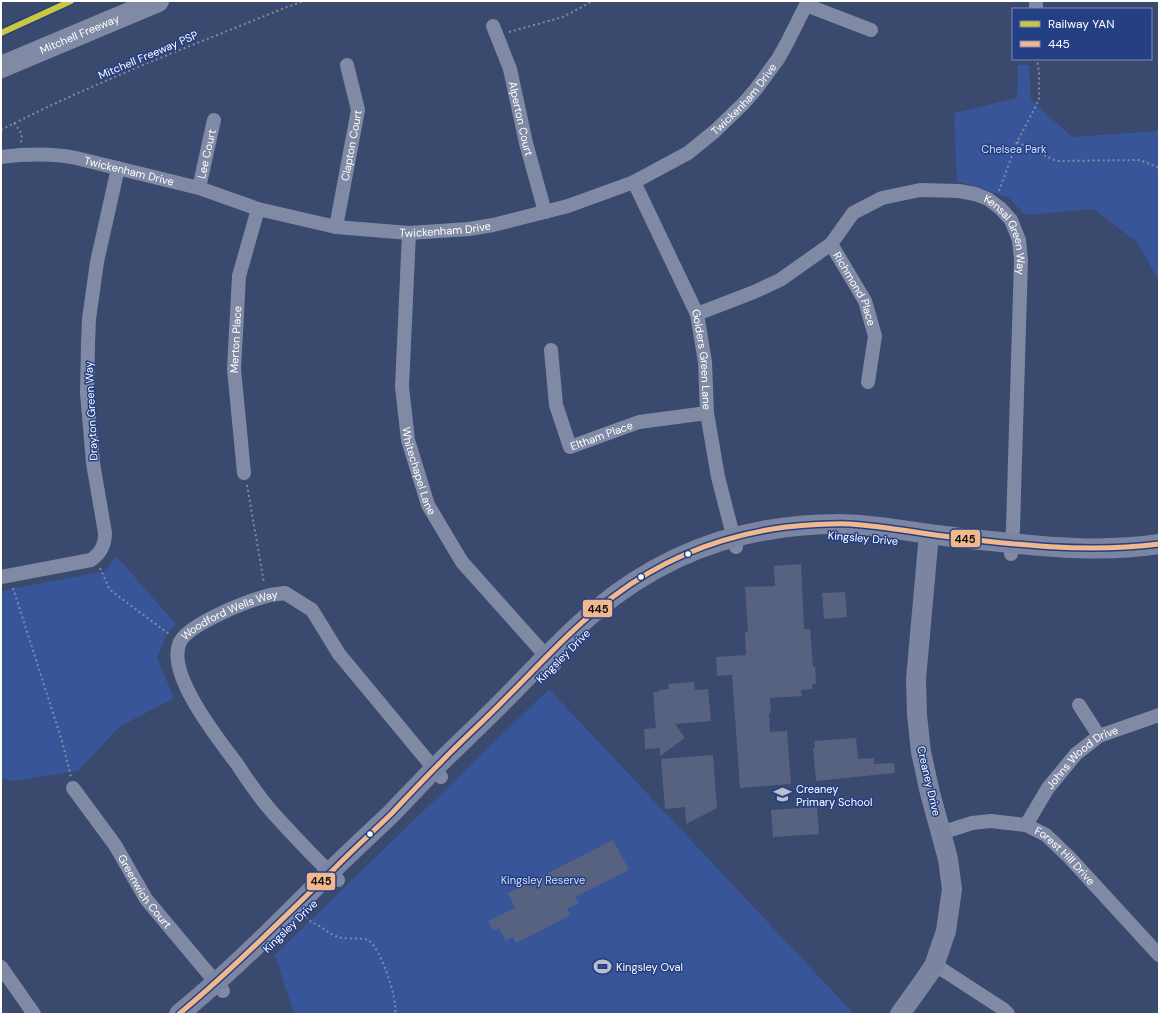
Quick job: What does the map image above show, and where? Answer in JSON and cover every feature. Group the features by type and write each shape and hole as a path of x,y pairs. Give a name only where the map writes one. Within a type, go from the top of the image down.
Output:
{"highway":[{"name":"Mitchell Freeway","path":"1,67 158,1"}],"main road":[{"name":"Kingsley Drive","path":"196,1014 219,987 438,773 504,716 550,661 617,605 638,590 681,567 735,542 801,536 839,535 934,540 1090,560 1159,555"},
{"name":"Creaney Drive","path":"914,1014 932,988 938,968 956,934 962,890 959,857 947,832 932,750 928,714 927,680 934,540"},
{"name":"Kingsley Drive","path":"1011,549 1050,547 1089,549 1134,548 1159,544"},
{"name":"Creaney Drive","path":"900,1014 924,982 938,968"},
{"name":"Kingsley Drive","path":"179,1014 219,987"}],"street":[{"path":"807,3 871,30"},
{"name":"Twickenham Drive","path":"1,157 48,154 67,156 199,188 258,209 336,227 409,233 469,229 493,225 568,206 634,182 688,153 715,131 756,89 778,59 807,3"},
{"name":"Alperton Court","path":"495,31 510,69 526,143 545,212"},
{"name":"Clapton Court","path":"336,227 358,110 347,65"},
{"name":"Lee Court","path":"199,188 214,120"},
{"name":"Drayton Green Way","path":"96,556 104,544 105,533 93,463 87,393 89,319 97,262 118,168"},
{"name":"Golders Green Lane","path":"634,182 697,314 705,362 707,413 718,477 735,542"},
{"name":"Kensal Green Way","path":"697,314 754,292 780,280 831,244 852,213 882,198 920,190 944,190 975,194 988,199 1000,208 1011,220 1019,240 1021,260 1011,549"},
{"name":"Merton Place","path":"244,473 234,369 239,276 258,209"},
{"name":"Whitechapel Lane","path":"409,233 402,387 408,440 428,505 462,562 550,661"},
{"name":"Richmond Place","path":"831,244 865,301 875,336 868,382"},
{"name":"Eltham Place","path":"551,350 556,405 570,447 639,422 707,413"},
{"path":"5,576 85,561 96,556"},
{"name":"Woodford Wells Way","path":"334,876 272,812 209,727 195,705 178,662 178,649 180,641 186,634 218,614 267,596 285,593 312,610 339,654 438,773"},
{"path":"1079,705 1099,736"},
{"name":"Johns Wood Drive","path":"1026,825 1048,788 1076,754 1099,736 1159,715"},
{"name":"Greenwich Court","path":"73,788 115,845 146,899 219,987"},
{"name":"Forest Hill Drive","path":"947,832 972,823 991,821 1026,825 1046,835 1069,856 1159,955"},
{"path":"1,966 34,1014"},
{"path":"938,968 1003,1009 1008,1014"}],"path":[{"name":"Mitchell Freeway PSP","path":"1,130 53,104 138,67 288,6 304,1"},
{"path":"495,31 563,17 593,1"},
{"path":"993,203 1001,186 1017,142 1039,100 1039,73 1037,60"},
{"path":"14,123 22,134 19,155"},
{"path":"1017,142 1056,161 1140,160 1159,168"},
{"path":"244,473 267,596"},
{"path":"96,556 101,572 110,590 180,641"},
{"path":"5,576 62,741 73,788"},
{"path":"309,920 334,936 365,940 371,943 385,967 396,1009 395,1014"}],"green space":[{"name":"Chelsea Park","path":"1018,65 1029,65 1031,100 1072,137 1159,131 1159,281 1138,243 1094,209 1025,215 1008,197 957,181 954,113 1017,98"},
{"path":"116,556 176,624 167,633 157,658 174,698 119,727 78,771 12,781 1,778 1,591 106,571"},
{"name":"Kingsley Reserve","path":"549,689 854,1014 294,1014 275,955"}],"building":[{"path":"801,564 804,629 810,629 816,684 812,684 813,689 801,690 802,696 770,698 771,713 769,713 770,732 787,731 791,784 740,788 732,675 717,676 716,657 746,655 745,632 748,632 745,587 775,586 774,566"},
{"path":"845,592 847,617 824,619 822,593"},
{"path":"694,682 695,690 708,689 711,721 675,724 685,738 660,756 660,748 645,749 644,729 656,728 653,692 669,689 668,684"},
{"path":"856,738 858,759 874,758 874,764 894,763 895,773 816,781 813,748 815,748 814,741"},
{"path":"713,755 717,808 686,824 685,807 665,809 661,759"},
{"path":"817,807 819,834 773,837 771,810"},
{"path":"613,840 629,870 575,897 579,903 567,909 571,915 516,943 513,937 506,941 499,928 493,931 488,921 515,908 508,893"}],"rail line":[{"name":"YAN","path":"1,33 71,1"}],"transit line":[{"name":"445","path":"179,1014 238,962 385,820 572,631 614,596 653,570 696,550 740,536 786,527 826,524 862,525 970,539 1051,547 1105,548 1159,544"}],"place":[{"name":"Creaney Primary School","path":"783,795"},
{"name":"Kingsley Oval","path":"603,967"}]}
